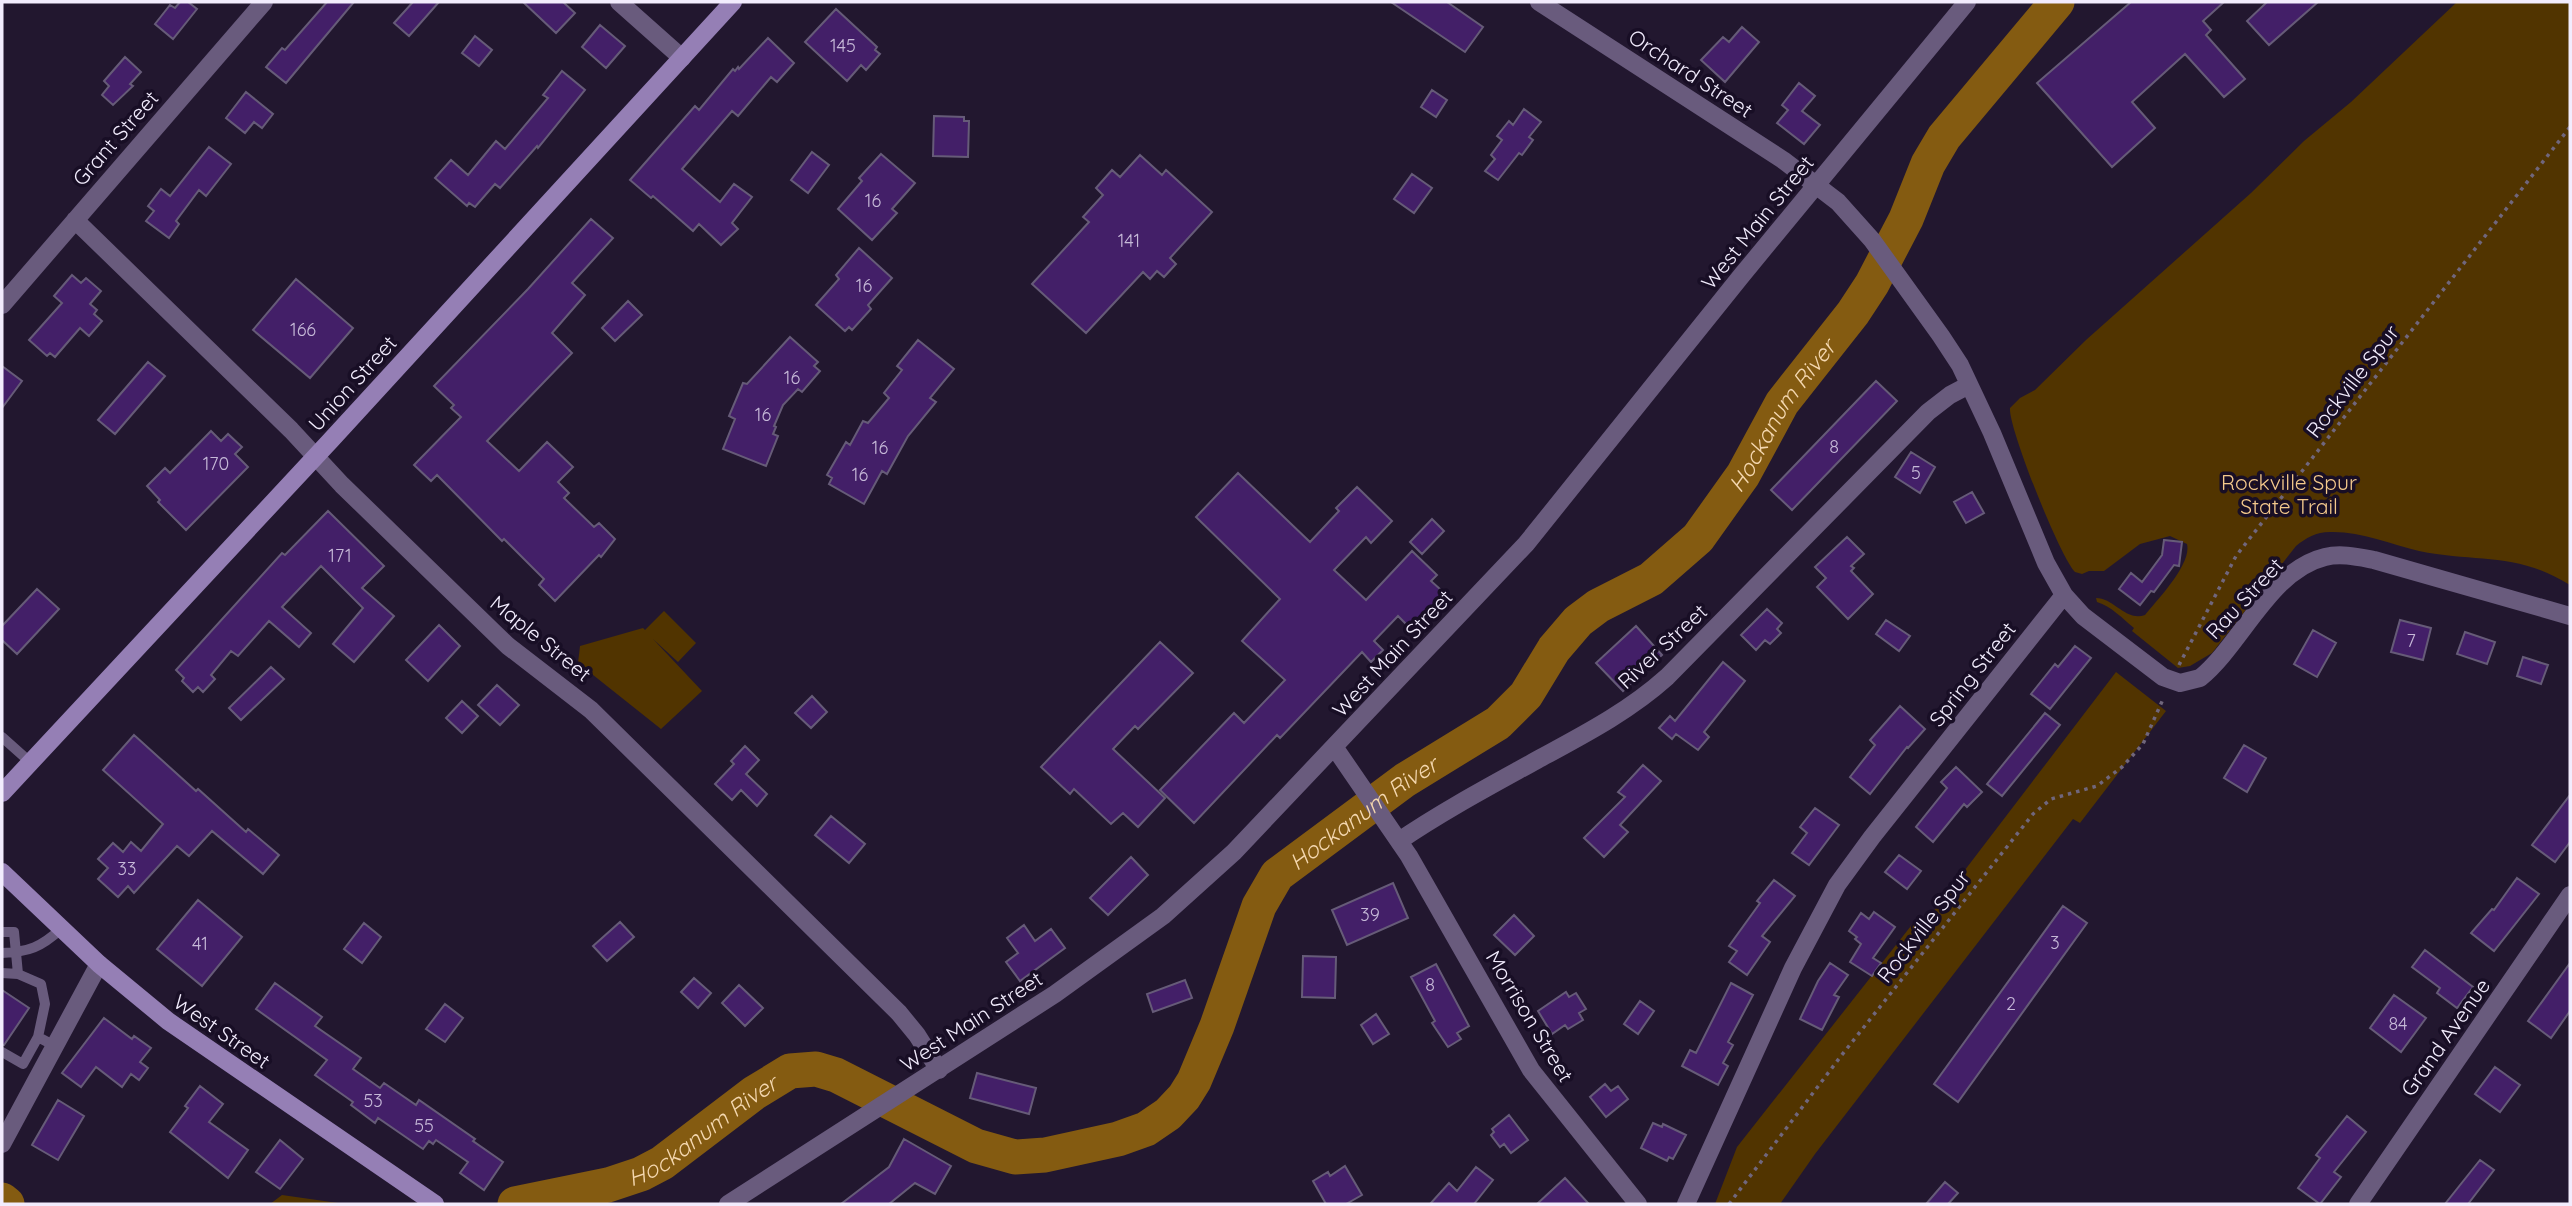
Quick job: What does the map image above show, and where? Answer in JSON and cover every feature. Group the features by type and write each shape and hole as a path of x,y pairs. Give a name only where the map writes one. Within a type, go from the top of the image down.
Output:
{"main road":[{"name":"Union Street","path":"2,793 316,457 733,2"},
{"name":"West Street","path":"2,872 136,997 187,1035 435,1204"}],"street":[{"name":"Grant Street","path":"2,305 264,2"},
{"path":"619,2 682,58"},
{"name":"Orchard Street","path":"1539,2 1817,184"},
{"name":"West Main Street","path":"729,1204 907,1091 1094,966 1184,899 1252,835 1541,526 1967,2"},
{"path":"1817,184 1838,202 1864,231 1951,351 1969,385 2046,563 2064,595"},
{"name":"Maple Street","path":"75,220 508,646 591,710 880,993 908,1022 939,1070"},
{"name":"River Street","path":"1398,841 1610,720 1643,698 1667,677 1928,412 1969,385"},
{"name":"Rau Street","path":"2064,595 2083,616 2157,673 2180,683 2196,680 2205,674 2285,581 2314,561 2325,557 2348,556 2374,560 2570,616"},
{"name":"Spring Street","path":"1686,1204 1793,968 1837,885 2064,595"},
{"path":"1335,748 1398,841"},
{"name":"Morrison Street","path":"1398,841 1531,1070 1638,1204"},
{"name":"Grand Avenue","path":"2358,1204 2570,895"},
{"path":"2,1144 99,964"}],"lane":[{"path":"2,737 30,762"},
{"path":"2,953 16,953 42,946 61,929"},
{"path":"2,932 14,932 18,974"},
{"path":"2,973 18,974 41,984 45,1004 38,1037 23,1064 2,1052"},
{"path":"38,1037 55,1046"}],"path":[{"name":"Rockville Spur","path":"2178,667 2236,556 2570,127"},
{"name":"Rockville Spur","path":"1729,1204 1841,1056 2033,814 2051,799 2097,786 2122,767 2143,744 2163,699"}],"green space":[{"name":"Rockville Spur State Trail","path":"2457,2 2570,2 2570,585 2550,574 2513,562 2440,555 2341,532 2320,533 2296,546 2212,653 2190,666 2178,668 2132,631 2134,628 2117,613 2097,602 2096,598 2109,602 2126,613 2145,615 2179,571 2187,552 2187,544 2170,536 2140,544 2104,571 2082,574 2075,572 2058,543 2036,492 2017,440 2010,408 2020,398 2035,390 2086,340 2251,193 2304,141 2351,102"},
{"path":"664,611 696,643 678,662 653,639 702,691 661,729 578,663 580,646 643,628 645,630"},
{"path":"2116,672 2166,711 2080,823 2073,819 1815,1154 1780,1204 1715,1204 1737,1147 1918,917 1926,921"},
{"path":"282,1195 338,1203 341,1204 270,1204"}],"building":[{"path":"180,2 188,2 197,9 173,39 155,24 170,5 175,8"},
{"path":"327,2 354,2 286,83 266,67 282,48 285,50"},
{"path":"413,2 439,2 409,36 394,23"},
{"path":"523,2 563,2 575,13 556,33"},
{"path":"1391,2 1447,2 1483,27 1465,52"},
{"path":"2131,2 2224,2 2203,21 2211,30 2206,35 2245,79 2224,97 2185,54 2132,102 2155,128 2112,167 2037,83"},
{"path":"2267,2 2318,2 2269,45 2247,21"},
{"path":"836,9 877,47 875,50 880,54 866,70 861,65 847,81 805,42"},
{"path":"600,25 625,46 606,68 582,47"},
{"path":"1742,27 1759,42 1725,82 1701,60 1723,37 1729,42"},
{"path":"475,36 492,50 479,66 462,53"},
{"path":"768,38 794,63 777,82 771,77 738,116 732,111 682,169 720,202 734,184 752,197 732,223 738,229 721,245 699,224 693,231 630,180 695,106 699,110 733,69 739,69"},
{"path":"125,57 141,72 130,84 133,86 113,105 102,95 109,86 104,81"},
{"path":"562,71 585,90 538,148 537,146 500,188 495,184 475,207 469,203 467,206 435,178 451,160 468,175 496,141 505,149 548,98 543,95"},
{"path":"1799,83 1815,96 1802,111 1820,125 1804,144 1777,123 1788,110 1782,105"},
{"path":"1432,90 1447,100 1436,117 1421,107"},
{"path":"246,92 273,114 262,128 254,122 245,133 226,118"},
{"path":"1524,109 1541,122 1529,137 1533,140 1522,155 1519,153 1498,180 1485,171 1495,159 1491,155 1502,140 1497,136 1509,121 1513,125"},
{"path":"934,116 964,117 964,121 969,121 968,157 933,156"},
{"path":"209,147 231,164 206,196 199,190 176,221 179,224 169,238 146,221 154,211 148,206 161,189 170,196"},
{"path":"812,152 829,165 808,193 791,180"},
{"path":"881,154 915,183 892,209 897,213 872,240 838,209 862,181 859,178"},
{"path":"1140,155 1162,175 1166,170 1212,212 1170,258 1176,264 1164,277 1157,271 1150,279 1143,272 1086,333 1032,284 1089,222 1083,217 1103,195 1096,188 1112,170 1120,177"},
{"path":"1412,174 1432,188 1414,213 1394,199"},
{"path":"591,219 613,238 572,283 585,295 552,333 572,353 487,441 519,471 547,442 573,467 558,482 569,493 564,498 594,527 599,523 615,539 601,557 599,555 555,601 539,585 544,579 504,539 502,541 437,475 431,481 414,465 461,417 451,408 454,405 434,386"},
{"path":"859,248 892,278 868,305 871,309 852,330 849,327 845,331 816,305 839,279 836,275"},
{"path":"72,275 81,283 86,278 101,291 90,304 97,310 94,314 102,321 89,336 80,328 55,357 50,353 47,356 29,340 62,303 54,296"},
{"path":"296,279 353,328 310,378 253,330"},
{"path":"628,301 642,315 615,341 602,328"},
{"path":"790,337 818,362 814,366 820,371 802,392 798,389 783,405 774,426 776,427 773,434 778,436 766,466 723,449 735,419 729,416 743,383 747,384"},
{"path":"918,340 954,369 930,398 936,402 908,436 887,474 882,471 864,504 829,484 832,478 827,475 846,442 850,445 863,421 868,423 889,398 884,393 902,370 897,366"},
{"path":"148,362 165,376 115,434 98,420"},
{"path":"2,366 22,381 2,408"},
{"path":"1876,381 1897,401 1792,510 1771,490"},
{"path":"211,431 221,441 228,434 242,447 235,454 248,467 186,530 158,502 160,500 147,486 165,468 170,473"},
{"path":"1911,452 1935,467 1920,493 1895,477"},
{"path":"1238,473 1310,542 1339,511 1336,508 1357,487 1392,521 1371,543 1366,537 1334,570 1366,600 1412,551 1437,575 1431,581 1450,598 1416,634 1398,616 1374,641 1383,650 1371,662 1362,652 1280,738 1277,735 1194,823 1160,790 1234,713 1244,723 1285,680 1242,641 1280,599 1196,517"},
{"path":"1972,492 1984,513 1966,523 1954,502"},
{"path":"328,511 384,566 362,588 394,616 354,662 333,644 363,608 321,566 282,607 311,633 299,647 269,621 238,656 231,651 211,675 215,679 203,692 198,687 193,692 176,670 282,553 285,555"},
{"path":"1432,519 1444,531 1422,554 1410,542"},
{"path":"1847,537 1864,554 1851,566 1854,568 1851,571 1873,594 1848,619 1817,587 1826,578 1815,567"},
{"path":"2164,540 2182,542 2179,566 2174,565 2154,592 2151,591 2140,605 2119,589 2131,573 2142,582 2162,555"},
{"path":"37,589 59,609 17,654 2,640 2,626"},
{"path":"1767,609 1782,623 1777,629 1781,633 1770,644 1765,640 1756,650 1741,635"},
{"path":"1886,620 1910,636 1899,651 1876,634"},
{"path":"2400,620 2431,628 2423,660 2391,652"},
{"path":"439,625 460,646 428,681 406,660"},
{"path":"1636,626 1662,655 1623,691 1596,663"},
{"path":"2313,630 2336,643 2317,677 2294,664"},
{"path":"2465,632 2495,642 2487,664 2457,654"},
{"path":"1160,642 1193,673 1138,729 1135,726 1113,749 1165,798 1138,827 1123,813 1111,824 1074,789 1070,794 1041,767"},
{"path":"2075,646 2091,658 2050,709 2031,694 2055,664 2058,667"},
{"path":"2523,657 2548,665 2541,684 2517,676"},
{"path":"1723,662 1745,681 1704,732 1709,737 1698,750 1676,734 1672,739 1659,728 1670,716 1675,721"},
{"path":"271,667 284,679 241,720 229,708"},
{"path":"497,685 519,705 500,725 478,705"},
{"path":"812,696 827,712 811,728 795,713"},
{"path":"462,701 478,716 462,733 446,718"},
{"path":"1900,706 1925,729 1907,747 1870,794 1850,777 1875,745 1870,740"},
{"path":"2045,713 2060,725 2002,796 1987,784"},
{"path":"134,735 196,791 198,789 246,832 248,829 279,855 263,874 212,831 189,856 177,846 134,893 128,886 118,897 98,879 108,868 98,859 113,843 123,852 131,842 141,851 163,824 103,770"},
{"path":"2244,745 2266,758 2247,792 2224,778"},
{"path":"745,746 759,760 746,774 767,794 757,806 741,790 732,800 715,784 734,764 731,761"},
{"path":"1643,765 1661,781 1620,825 1628,832 1604,857 1584,838 1625,797 1618,792"},
{"path":"1956,767 1982,792 1967,807 1964,804 1933,842 1916,827 1947,788 1941,782"},
{"path":"2570,795 2570,842 2555,862 2532,845"},
{"path":"1815,808 1839,825 1809,865 1792,853 1807,833 1800,827"},
{"path":"831,816 865,844 849,863 815,835"},
{"path":"1899,855 1921,871 1907,889 1885,872"},
{"path":"1131,857 1148,875 1108,915 1090,898"},
{"path":"2517,878 2539,894 2494,951 2471,933 2492,909 2494,910"},
{"path":"1774,880 1795,896 1762,936 1770,942 1747,975 1729,962 1737,951 1729,946 1760,903 1757,901"},
{"path":"1393,883 1408,918 1347,945 1332,910"},
{"path":"198,900 242,937 202,986 157,949"},
{"path":"2063,906 2087,923 1958,1102 1934,1084"},
{"path":"1874,912 1895,927 1873,958 1881,963 1872,976 1850,962 1861,944 1849,931 1861,913 1869,919"},
{"path":"1514,915 1534,936 1515,955 1494,935"},
{"path":"620,922 634,937 607,961 593,946"},
{"path":"364,923 381,937 362,963 344,949"},
{"path":"1024,925 1035,941 1051,929 1065,948 1020,981 1006,962 1018,953 1007,938"},
{"path":"2425,950 2473,987 2457,1008 2437,993 2440,988 2412,967"},
{"path":"1303,956 1336,957 1335,998 1302,997"},
{"path":"1830,963 1848,975 1834,995 1839,997 1822,1030 1800,1019"},
{"path":"2570,963 2570,1011 2551,1038 2528,1021"},
{"path":"1436,964 1469,1026 1457,1033 1461,1039 1448,1047 1432,1023 1435,1021 1411,977"},
{"path":"694,978 711,993 698,1008 681,992"},
{"path":"1185,980 1192,998 1153,1012 1147,994"},
{"path":"275,983 322,1017 315,1026 361,1058 353,1069 380,1088 384,1083 416,1105 419,1100 503,1162 484,1190 460,1173 468,1162 436,1140 433,1144 429,1141 423,1149 378,1118 375,1123 351,1105 353,1102 315,1075 327,1060 256,1009"},
{"path":"1731,983 1753,995 1728,1042 1733,1045 1723,1063 1728,1066 1718,1085 1682,1066 1690,1050 1696,1053"},
{"path":"739,985 763,1008 745,1026 722,1003"},
{"path":"2,990 29,1008 4,1045 2,1045"},
{"path":"1566,992 1569,997 1576,993 1586,1009 1579,1013 1583,1020 1568,1029 1565,1025 1552,1034 1538,1011"},
{"path":"2394,995 2426,1018 2401,1052 2370,1028"},
{"path":"1640,1001 1654,1011 1638,1034 1624,1024"},
{"path":"445,1004 463,1018 445,1042 426,1029"},
{"path":"1376,1014 1389,1034 1373,1044 1361,1025"},
{"path":"104,1018 132,1039 134,1036 151,1048 140,1062 148,1068 139,1080 131,1074 122,1087 96,1067 81,1087 62,1073"},
{"path":"2495,1067 2520,1085 2500,1112 2475,1094"},
{"path":"977,1073 1036,1088 1029,1114 970,1098"},
{"path":"1605,1084 1611,1091 1618,1086 1628,1099 1606,1117 1590,1097"},
{"path":"200,1086 223,1104 209,1122 248,1150 228,1178 170,1132"},
{"path":"58,1100 84,1116 58,1160 32,1145"},
{"path":"1509,1115 1528,1140 1511,1153 1504,1144 1500,1147 1491,1135 1494,1132 1492,1129"},
{"path":"2347,1116 2366,1132 2334,1172 2341,1177 2320,1204 2298,1188 2320,1158 2316,1155"},
{"path":"1653,1123 1662,1127 1663,1124 1686,1135 1673,1159 1669,1157 1667,1161 1641,1148"},
{"path":"904,1139 951,1166 935,1194 915,1183 889,1204 841,1204 889,1167"},
{"path":"280,1140 303,1159 280,1189 256,1172"},
{"path":"2480,1160 2494,1170 2468,1204 2445,1204"},
{"path":"1345,1166 1362,1195 1346,1204 1326,1204 1313,1181 1328,1172 1330,1176"},
{"path":"1476,1167 1493,1180 1474,1204 1430,1204 1449,1183 1457,1191"},
{"path":"1565,1178 1589,1204 1537,1204"},
{"path":"1945,1182 1958,1193 1948,1204 1926,1204"}],"waterway":[{"name":"Hockanum River","path":"515,1204 608,1185 641,1174 662,1163 754,1093 790,1071 816,1069 836,1075 976,1146 1015,1157 1045,1155 1118,1139 1146,1129 1168,1114 1194,1081 1217,1026 1259,906 1277,875 1405,780 1498,723 1526,695 1554,649 1578,621 1598,606 1651,579 1698,538 1743,475 1782,403 1853,313 1872,284 1906,219 1928,164 1944,137 2057,2"},
{"name":"Hockanum River","path":"2,1200 7,1204"}]}
